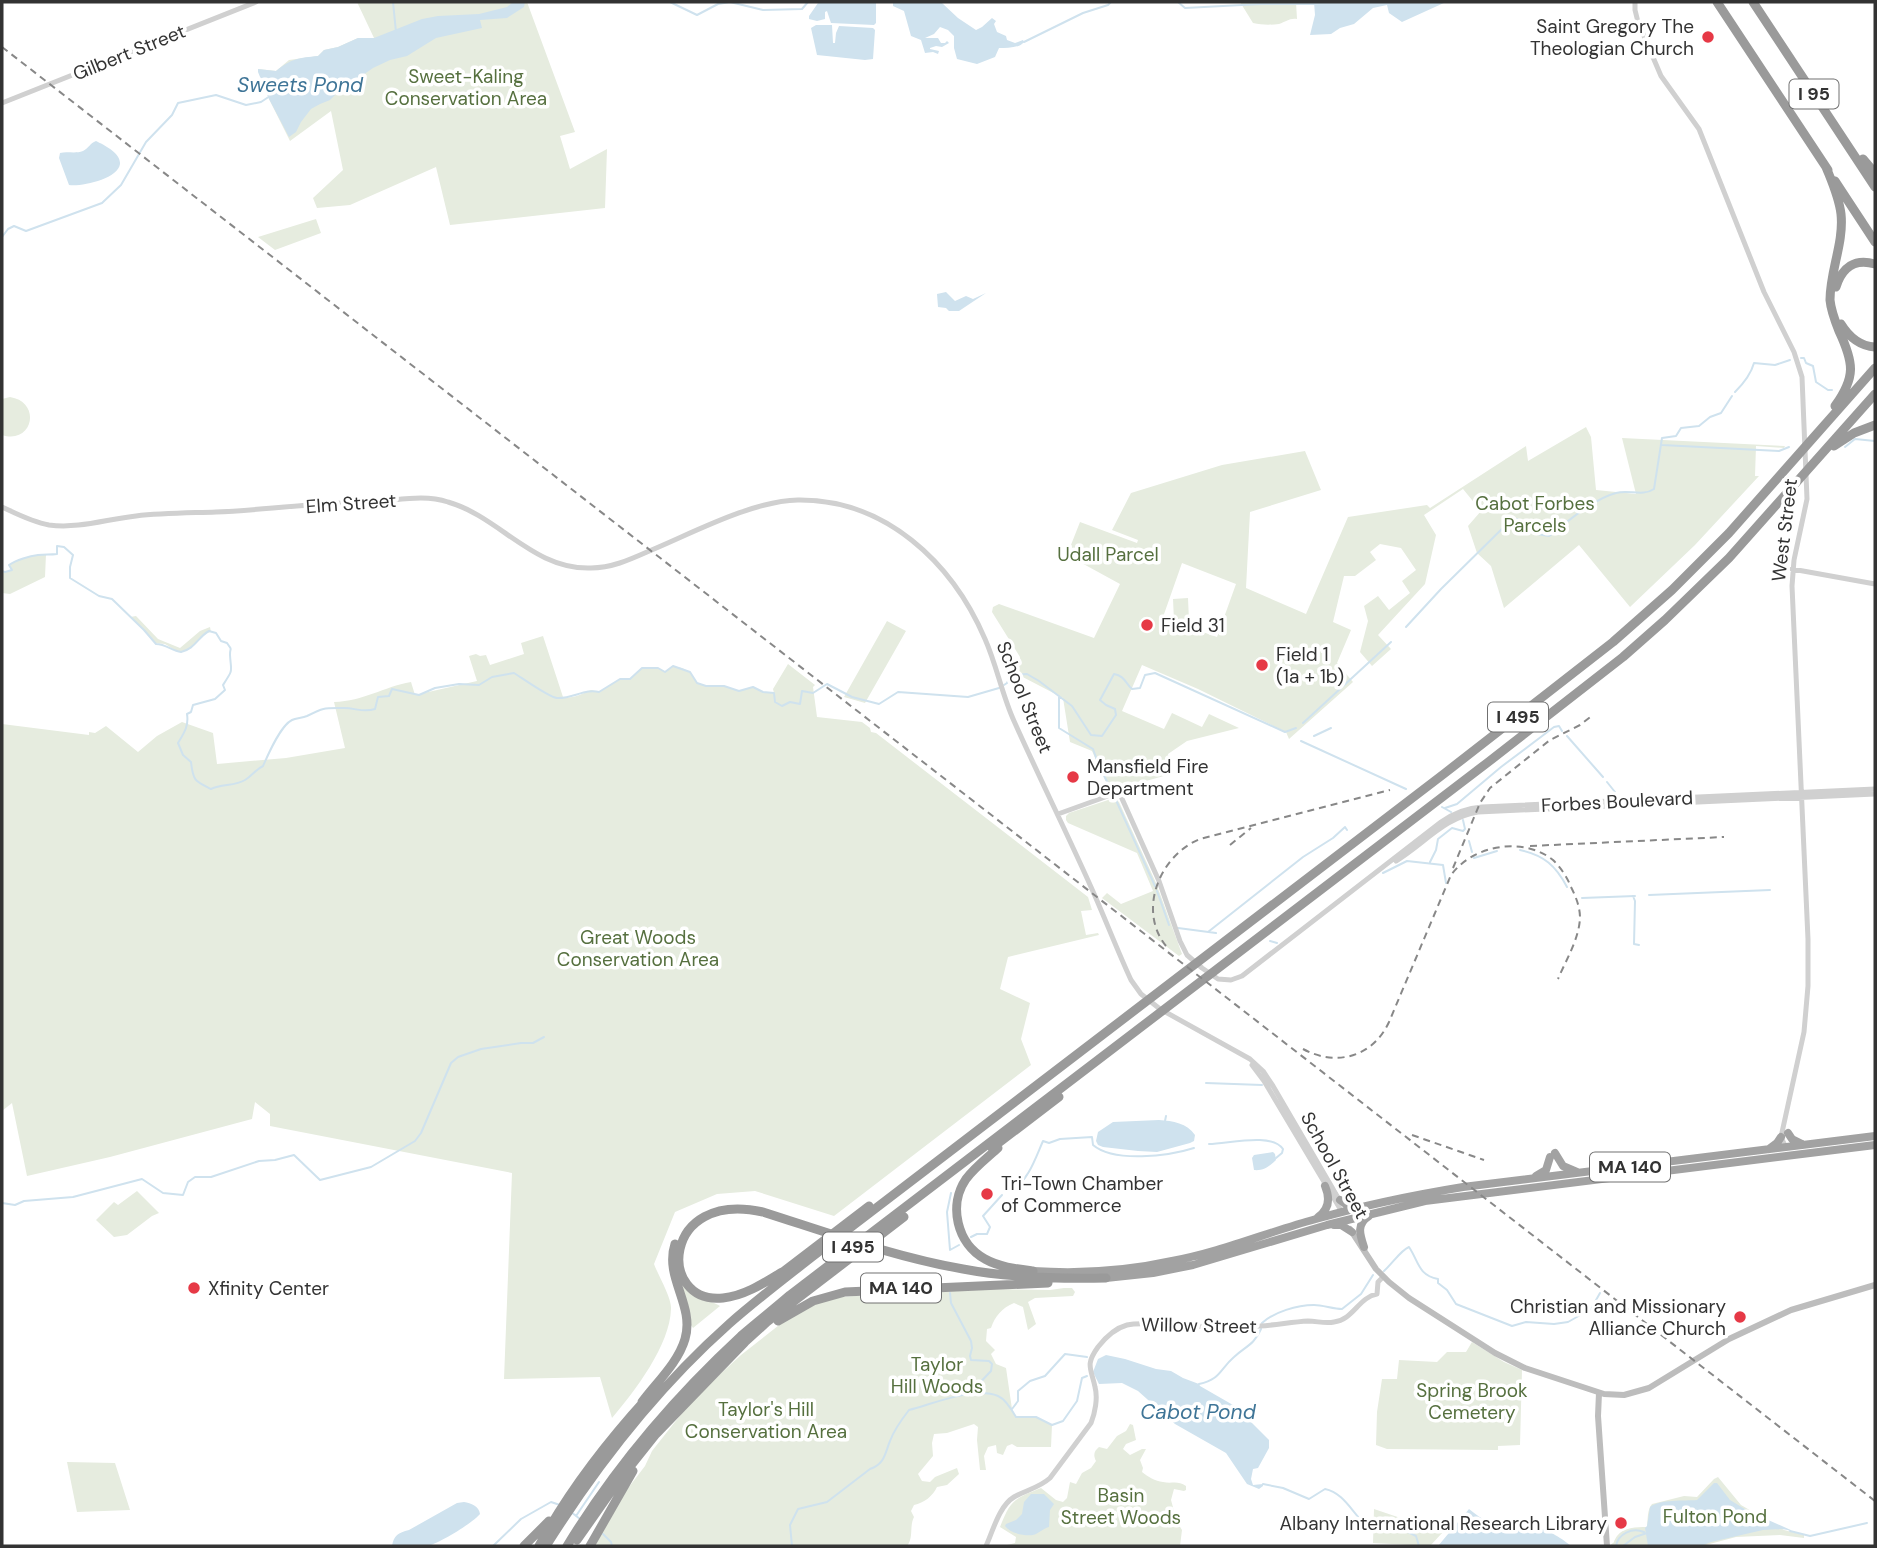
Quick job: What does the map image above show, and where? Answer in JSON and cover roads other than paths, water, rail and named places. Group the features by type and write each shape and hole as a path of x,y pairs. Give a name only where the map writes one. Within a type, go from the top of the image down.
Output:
{"highway":[{"name":"I 95","path":"1717,2 1875,242"},
{"name":"I 95","path":"1753,2 1875,187"},
{"path":"1837,129 1875,173"},
{"path":"1807,445 1845,392 1851,369 1849,352 1833,317 1831,305 1841,217 1826,167"},
{"path":"1875,264 1859,262 1846,268 1837,282 1834,300 1838,318 1847,333 1859,343 1875,347"},
{"name":"I 495","path":"546,1546 564,1509 649,1405 727,1326 782,1280 1576,673 1709,554 1875,368"},
{"name":"I 495","path":"567,1546 646,1436 688,1389 742,1336 790,1295 1623,657 1722,565 1875,394"},
{"path":"1819,458 1852,434 1875,425"},
{"path":"1033,1271 994,1263 977,1254 963,1238 957,1221 957,1203 962,1186 971,1172 1129,1036"},
{"path":"719,1368 767,1322 1039,1114"},
{"path":"1768,1150 1785,1135 1809,1145"},
{"name":"MA 140","path":"590,1546 631,1473 668,1421 719,1368 786,1315 813,1301 837,1293 873,1289 1072,1282 1153,1273 1193,1265 1327,1225 1360,1208 1405,1197 1463,1187 1484,1193 1875,1136"},
{"name":"MA 140","path":"524,1546 564,1509 598,1456 677,1357 685,1339 687,1318 674,1281 674,1247 679,1234 693,1217 716,1206 744,1203 771,1209 883,1246 970,1265 1080,1272 1173,1261 1312,1220 1381,1211 1530,1178 1768,1150 1875,1145"},
{"path":"632,1415 703,1340 782,1272 848,1221 953,1150"},
{"path":"1530,1178 1546,1170 1552,1155 1563,1166 1580,1172"},
{"path":"1312,1220 1327,1208 1329,1200 1325,1186"},
{"path":"1340,1200 1360,1208"},
{"path":"782,1272 733,1296 707,1297 695,1291 685,1280 678,1261 679,1247 686,1232 699,1220 724,1210 753,1210 819,1227"},
{"path":"1364,1247 1360,1234 1361,1224 1368,1216 1381,1211"},
{"path":"1327,1225 1341,1226 1352,1232"},
{"path":"883,1246 928,1262 986,1273 1029,1277 1106,1278"},
{"path":"573,1546 585,1523 668,1421"},
{"path":"539,1546 564,1509"}],"main road":[{"name":"School Street","path":"1345,1216 1369,1260 1383,1277 1409,1298 1495,1353 1525,1368 1599,1392 1624,1395 1649,1388 1729,1339 1783,1314 1875,1284"},
{"name":"School Street","path":"1345,1216 1369,1260"},
{"path":"1599,1392 1597,1406 1607,1546"}],"street":[{"name":"Gilbert Street","path":"2,103 256,2"},
{"name":"West Street","path":"1635,2 1635,14 1656,65 1666,84 1699,129 1764,292 1794,352 1802,377 1807,492 1806,510 1793,569 1792,597 1808,986 1804,1038 1785,1135 1788,1150"},
{"name":"Elm Street","path":"2,507 31,521 70,526 150,515 436,499 463,507 478,515 541,557 566,566 587,568 619,564 681,538"},
{"name":"School Street","path":"681,538 756,508 793,500 836,503 871,514 909,538 941,569 981,628 1013,721 1092,888 1131,980 1142,994 1160,1009 1250,1059 1259,1067 1340,1200 1345,1216"},
{"path":"1793,569 1875,584"},
{"name":"Forbes Boulevard","path":"1058,814 1119,792 1159,881 1185,951 1193,961 1220,980 1231,981 1242,976 1378,872 1451,821 1472,813 1875,792"},
{"name":"School Street","path":"1244,1056 1264,1081 1345,1216"},
{"name":"Willow Street","path":"986,1546 1004,1506 1017,1495 1046,1482 1090,1423 1094,1415 1096,1394 1090,1364 1099,1346 1117,1330 1125,1325 1137,1324 1243,1326 1312,1321 1332,1323 1343,1320 1370,1296 1377,1294 1383,1277"}],"water":[{"name":"Sweets Pond","path":"513,2 525,2 524,7 507,18 480,20 482,28 436,38 407,56 373,68 345,85 330,100 311,109 296,132 289,137 258,72 258,69 276,71 296,59 318,56 324,50 358,38 374,38 422,19 479,14 507,7"},
{"path":"876,2 876,23 831,23 827,11 825,19 809,19 818,3"},
{"path":"893,2 942,3 976,30 992,18 996,21 994,24 997,32 1006,36 1007,40 1024,42 1016,47 999,48 995,57 977,64 957,59 954,36 940,27 925,38 938,38 941,43 949,43 930,48 939,51 938,54 925,53 921,40 911,36 904,11 893,6"},
{"path":"1314,2 1446,2 1402,22 1389,13 1387,5 1373,8 1354,24 1331,34 1310,35 1315,15"},
{"path":"816,25 832,25 833,43 839,26 873,28 873,59 817,55 811,28"},
{"path":"96,141 118,156 118,169 98,181 69,185 59,158 60,153 83,151"},
{"path":"946,292 955,301 966,296 973,299 986,293 959,311 949,311 938,307 937,294"},
{"path":"1159,1120 1184,1125 1195,1135 1194,1141 1157,1152 1103,1147 1096,1141 1098,1132 1113,1122"},
{"path":"1273,1152 1276,1160 1274,1162 1263,1169 1254,1170 1254,1155"},
{"name":"Cabot Pond","path":"1106,1355 1171,1371 1233,1405 1239,1414 1269,1440 1269,1448 1258,1468 1253,1469 1251,1479 1253,1485 1263,1486 1259,1489 1247,1484 1226,1453 1175,1424 1138,1391 1122,1383 1099,1384 1093,1372 1098,1359"},
{"name":"Fulton Pond","path":"1717,1483 1730,1500 1748,1511 1793,1531 1763,1530 1701,1546 1648,1546 1645,1528 1650,1507 1666,1502 1697,1500"},
{"path":"1031,1494 1044,1494 1054,1504 1050,1510 1049,1527 1033,1535 1010,1530 1006,1524 1022,1514 1024,1502"},
{"path":"457,1503 474,1505 480,1514 455,1533 427,1546 392,1546 399,1533"},
{"path":"1469,1509 1494,1524 1546,1530 1571,1546 1438,1546"}],"waterway":[{"path":"393,2 396,32"},
{"path":"670,2 697,15 718,4 730,2 763,10 802,9 808,2"},
{"path":"1024,42 1111,2"},
{"path":"1178,2 1185,8 1315,4"},
{"path":"2,237 14,226 26,231 102,203 121,185 146,142 172,115 178,103 216,95 246,105 261,102 270,96"},
{"path":"1801,358 1813,366 1816,382 1832,390"},
{"path":"1735,392 1754,363 1775,365 1790,360"},
{"path":"1406,627 1512,519 1517,519 1537,534 1549,536 1598,500 1621,492 1645,492 1654,489 1662,438 1676,436 1681,428 1699,426 1710,417 1721,413 1732,396"},
{"path":"1845,447 1855,439 1875,441"},
{"path":"1662,445 1779,451 1789,447"},
{"path":"2,571 12,570 9,565 19,560 57,554 57,546 64,547 73,555 70,578 99,596 112,599 156,644 181,652 190,648 209,631 216,633 221,641 227,643 231,649 231,668 223,685 225,690 215,699 193,705 191,712 187,714 187,726 178,743 183,755 191,762 196,780 211,789 241,782 263,766 279,734 294,719 328,708 367,711 375,709 378,697 389,696 392,689 419,695 435,688 459,684 479,685 492,677 514,673 548,695 563,698 589,691 599,692 620,679 630,679 642,668 658,668 665,672 673,666 690,672 697,683 706,686 724,686 739,691 753,687 774,693 775,702 782,706 790,702 800,704 802,691 813,693 827,684 852,697 879,704 898,692 968,697 999,688"},
{"path":"1303,723 1391,642"},
{"path":"1004,685 1011,675 1027,674 1072,706 1091,735 1102,736 1116,715 1115,709 1100,700 1114,674 1123,678 1132,689 1140,688 1145,675 1155,673 1285,732 1296,728"},
{"path":"1059,697 1059,728 1093,749 1111,789"},
{"path":"1445,808 1457,804 1554,727 1559,726 1562,731"},
{"path":"1314,736 1331,728"},
{"path":"1567,736 1603,777"},
{"path":"1301,741 1406,789"},
{"path":"1607,782 1615,792"},
{"path":"1115,798 1155,886"},
{"path":"1442,807 1451,812"},
{"path":"1430,862 1438,839 1452,828 1463,831 1463,820"},
{"path":"1208,932 1303,857 1345,827 1347,830"},
{"path":"1469,841 1472,852"},
{"path":"1520,850 1548,862 1567,887"},
{"path":"1473,856 1474,858 1497,851"},
{"path":"1383,873 1407,861 1443,865 1446,883"},
{"path":"1649,895 1770,890"},
{"path":"1157,891 1169,925"},
{"path":"1633,896 1634,944 1639,945"},
{"path":"1582,898 1635,896"},
{"path":"1178,928 1216,933"},
{"path":"1270,941 1277,943"},
{"path":"2,1203 15,1205 24,1201 73,1197 142,1179 163,1193 183,1195 188,1182 195,1177 211,1177 259,1161 294,1155 320,1180 371,1167 415,1141 451,1063 458,1057 481,1049 533,1043 544,1037"},
{"path":"1206,1083 1262,1085"},
{"path":"1165,1121 1166,1116"},
{"path":"1012,1191 1027,1175 1043,1141 1049,1143 1060,1139 1092,1137 1093,1145 1102,1151 1128,1156 1157,1155 1194,1148"},
{"path":"1209,1144 1269,1141 1283,1149 1276,1158"},
{"path":"951,1193 947,1212 950,1250 959,1245"},
{"path":"971,1237 987,1234 990,1227 983,1216 1002,1195"},
{"path":"1384,1271 1409,1247 1423,1271 1438,1279 1438,1283 1447,1290 1456,1304 1512,1326 1526,1322 1568,1322 1591,1309 1600,1293"},
{"path":"1262,1323 1279,1312 1300,1306 1317,1305 1342,1309 1361,1294 1373,1275"},
{"path":"950,1293 951,1303 971,1341 971,1360 989,1361 992,1364 991,1371 971,1392"},
{"path":"1199,1384 1216,1377 1234,1357 1253,1342 1261,1329"},
{"path":"1012,1409 1018,1401 1018,1391 1030,1381 1045,1376 1065,1354 1087,1357"},
{"path":"792,1546 790,1525 798,1509 827,1502 879,1464 896,1429 909,1410 966,1394 988,1393 1003,1400 1016,1417 1036,1417 1052,1425 1063,1421 1077,1401 1082,1378 1087,1376"},
{"path":"576,1516 599,1482"},
{"path":"1263,1484 1283,1488 1309,1499 1325,1489 1331,1491 1345,1501 1360,1519 1381,1522 1403,1530 1416,1536 1419,1546"},
{"path":"493,1546 521,1519 551,1502 560,1505"},
{"path":"571,1512 580,1519"},
{"path":"1790,1531 1810,1536 1867,1523"},
{"path":"1616,1546 1626,1533 1635,1530 1644,1532"},
{"path":"1623,1546 1635,1537 1647,1533"},
{"path":"603,1534 612,1546"}],"railway":[{"path":"2,47 1875,1501"},
{"path":"1453,868 1480,803 1490,788 1550,740 1580,725 1593,715"},
{"path":"1166,946 1157,932 1153,901 1164,870 1186,847 1200,839 1390,790"},
{"path":"1230,845 1251,828"},
{"path":"1530,846 1724,837"},
{"path":"1303,1049 1340,1058 1363,1051 1373,1044 1389,1022 1451,875 1472,857 1499,847 1528,848 1553,860 1566,876 1573,891 1579,910 1579,926 1575,942 1558,979"},
{"path":"1412,1135 1484,1160"}],"place":[{"name":"Saint Gregory The Theologian Church","path":"1708,37"},
{"name":"Field 31","path":"1147,625"},
{"name":"Field 1 (1a + 1b)","path":"1262,665"},
{"name":"Mansfield Fire Department","path":"1073,777"},
{"name":"Tri-Town Chamber of Commerce","path":"987,1194"},
{"name":"Xfinity Center","path":"194,1288"},
{"name":"Christian and Missionary Alliance Church","path":"1740,1317"},
{"name":"Albany International Research Library","path":"1621,1523"}],"park label":[{"name":"Sweet-Kaling Conservation Area","path":"466,87"},
{"name":"Cabot Forbes Parcels","path":"1535,514"},
{"name":"Udall Parcel","path":"1108,554"},
{"name":"Great Woods Conservation Area","path":"638,948"},
{"name":"Taylor Hill Woods","path":"937,1375"},
{"name":"Spring Brook Cemetery","path":"1472,1401"},
{"name":"Taylor's Hill Conservation Area","path":"766,1420"},
{"name":"Basin Street Woods","path":"1121,1506"}]}
